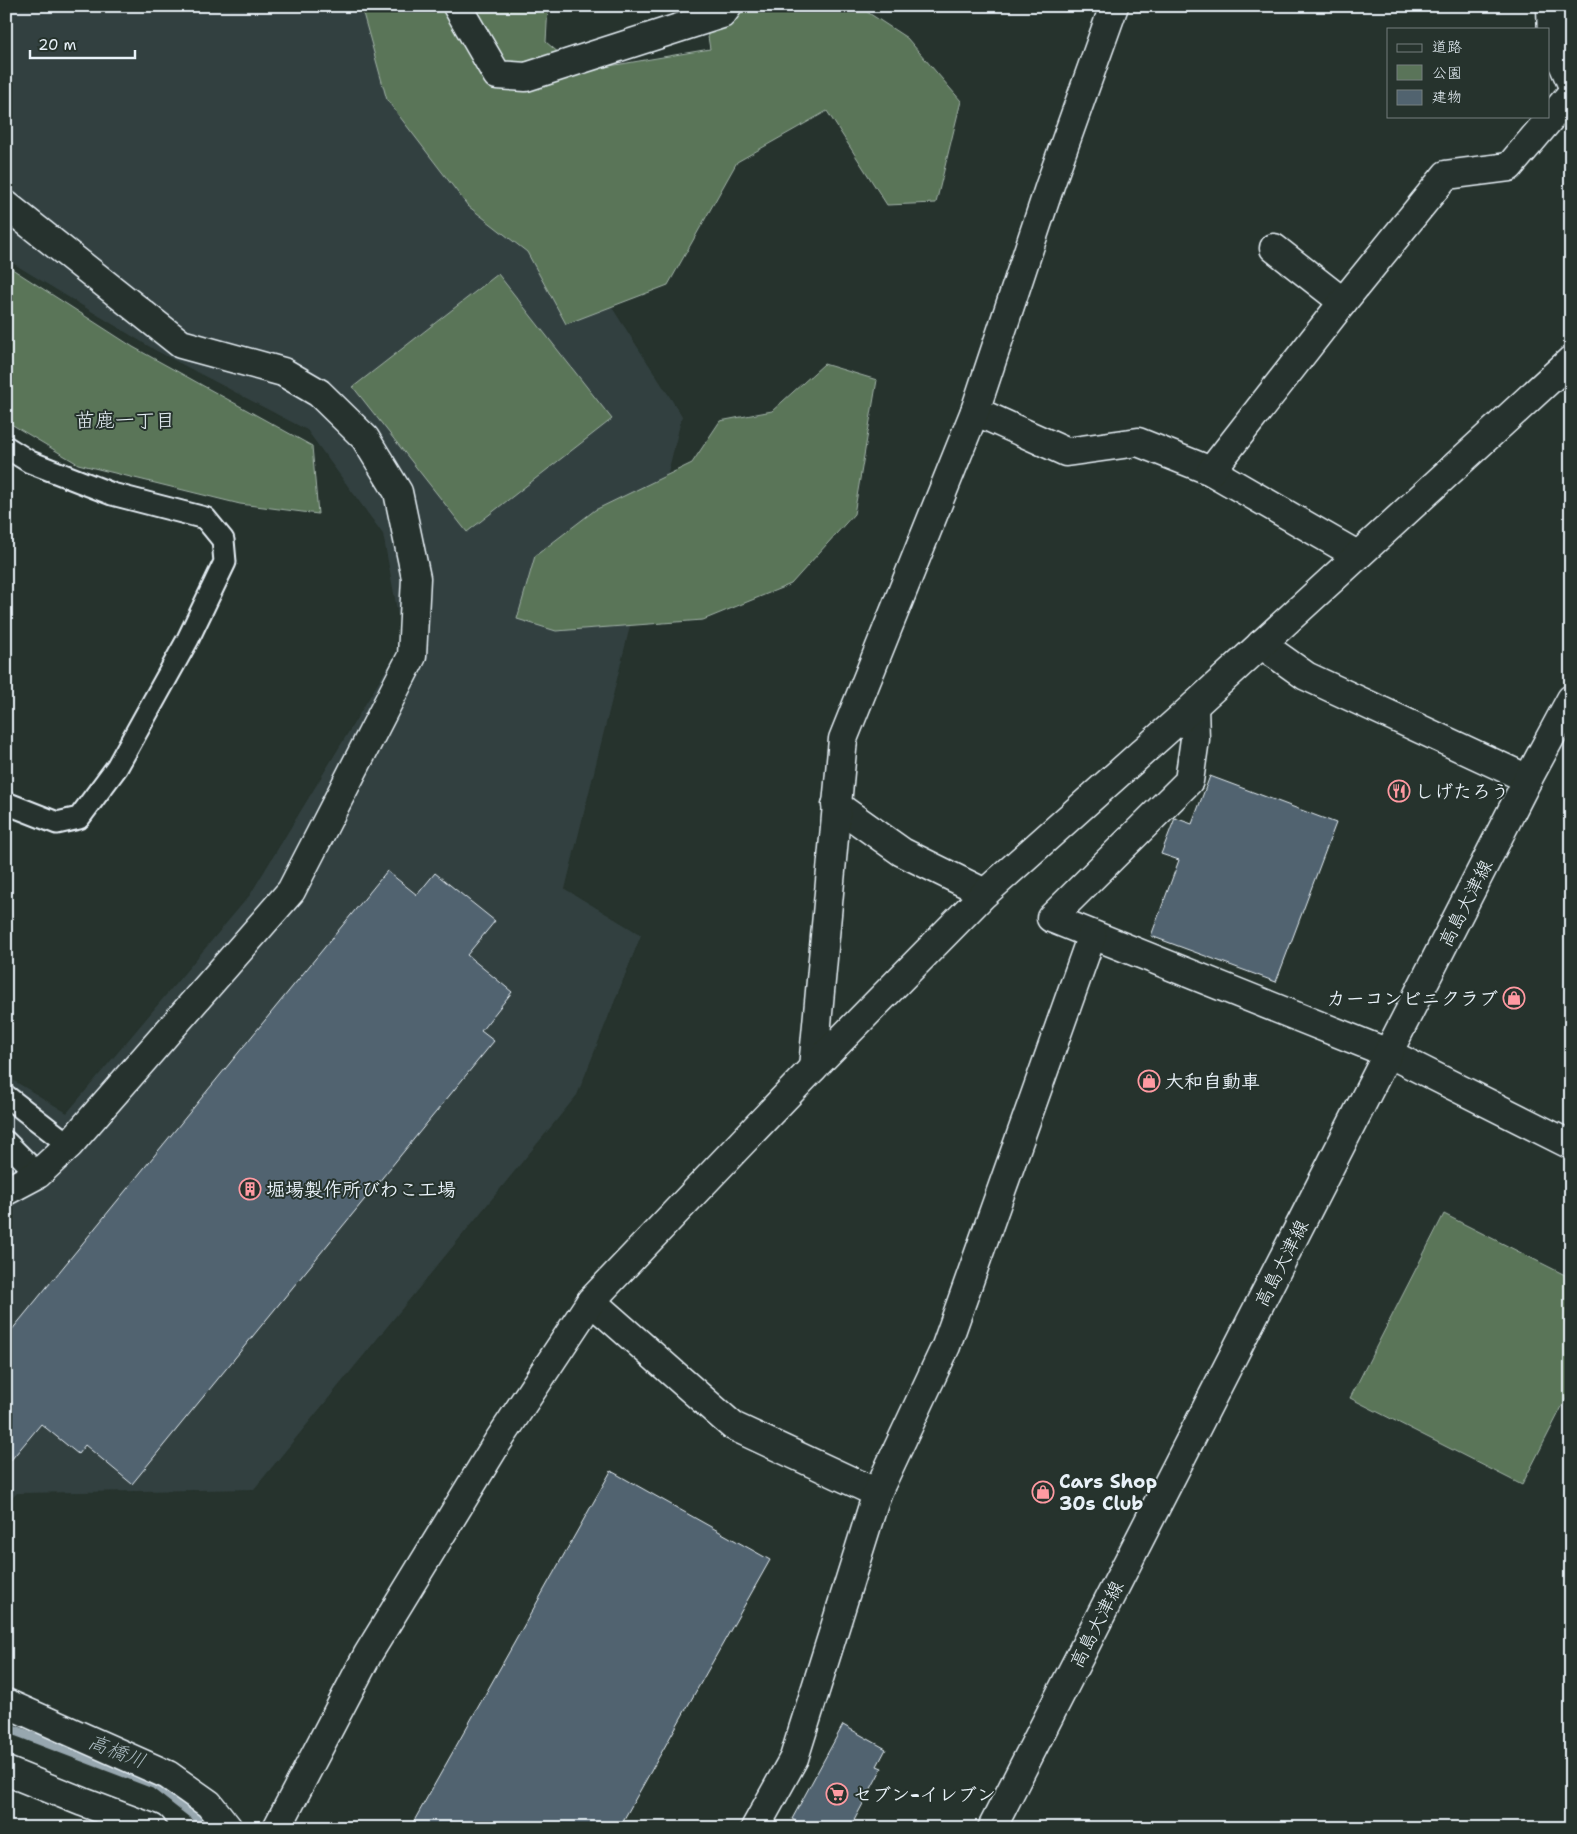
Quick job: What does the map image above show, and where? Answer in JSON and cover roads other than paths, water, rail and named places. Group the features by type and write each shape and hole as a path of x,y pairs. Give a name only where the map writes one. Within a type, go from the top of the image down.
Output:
{"street":[{"path":"457,6 498,75 526,77 722,14 728,6"},
{"path":"814,1068 836,805 844,739 975,411 1050,185 1114,6"},
{"path":"1551,6 1552,39 1571,82"},
{"path":"1211,471 1343,302 1446,176 1509,167 1571,94"},
{"path":"6,205 181,344 283,372 319,393 365,438 398,492 416,578 412,656 291,890 69,1145 38,1174 6,1191"},
{"path":"1274,248 1343,302"},
{"path":"277,1828 368,1654 497,1443 591,1301 814,1068 985,894 1194,706 1571,360"},
{"path":"975,411 1066,452 1138,442 1211,471 1358,555"},
{"path":"1261,644 1306,676 1528,779"},
{"name":"高島大津線","path":"992,1828 1528,779 1571,699"},
{"path":"1194,706 1195,739 1188,781 1052,918 1388,1053 1571,1145"},
{"path":"836,805 902,852 985,894"},
{"path":"755,1828 794,1758 877,1493 946,1346 1092,935"},
{"path":"591,1301 733,1426 877,1493"},
{"path":"6,1703 168,1775 210,1804 228,1828"},
{"path":"6,1770 152,1828"}],"lane":[{"path":"6,447 30,462 112,494 205,518 223,540 225,562 188,639 117,767 79,818 57,823 6,803"},
{"path":"6,1096 69,1145"},
{"path":"6,1142 38,1174"}],"waterway":[{"name":"高橋川","path":"6,1727 155,1784 206,1824"}],"place":[{"name":"しげたろう","path":"1399,791"},
{"name":"カーコンビニクラブ","path":"1514,998"},
{"name":"大和自動車","path":"1149,1081"},
{"name":"堀場製作所びわこ工場","path":"250,1189"},
{"name":"Cars Shop 30s Club","path":"1043,1492"},
{"name":"セブン-イレブン","path":"837,1794"}],"district":[{"name":"苗鹿一丁目","path":"125,420"}]}
